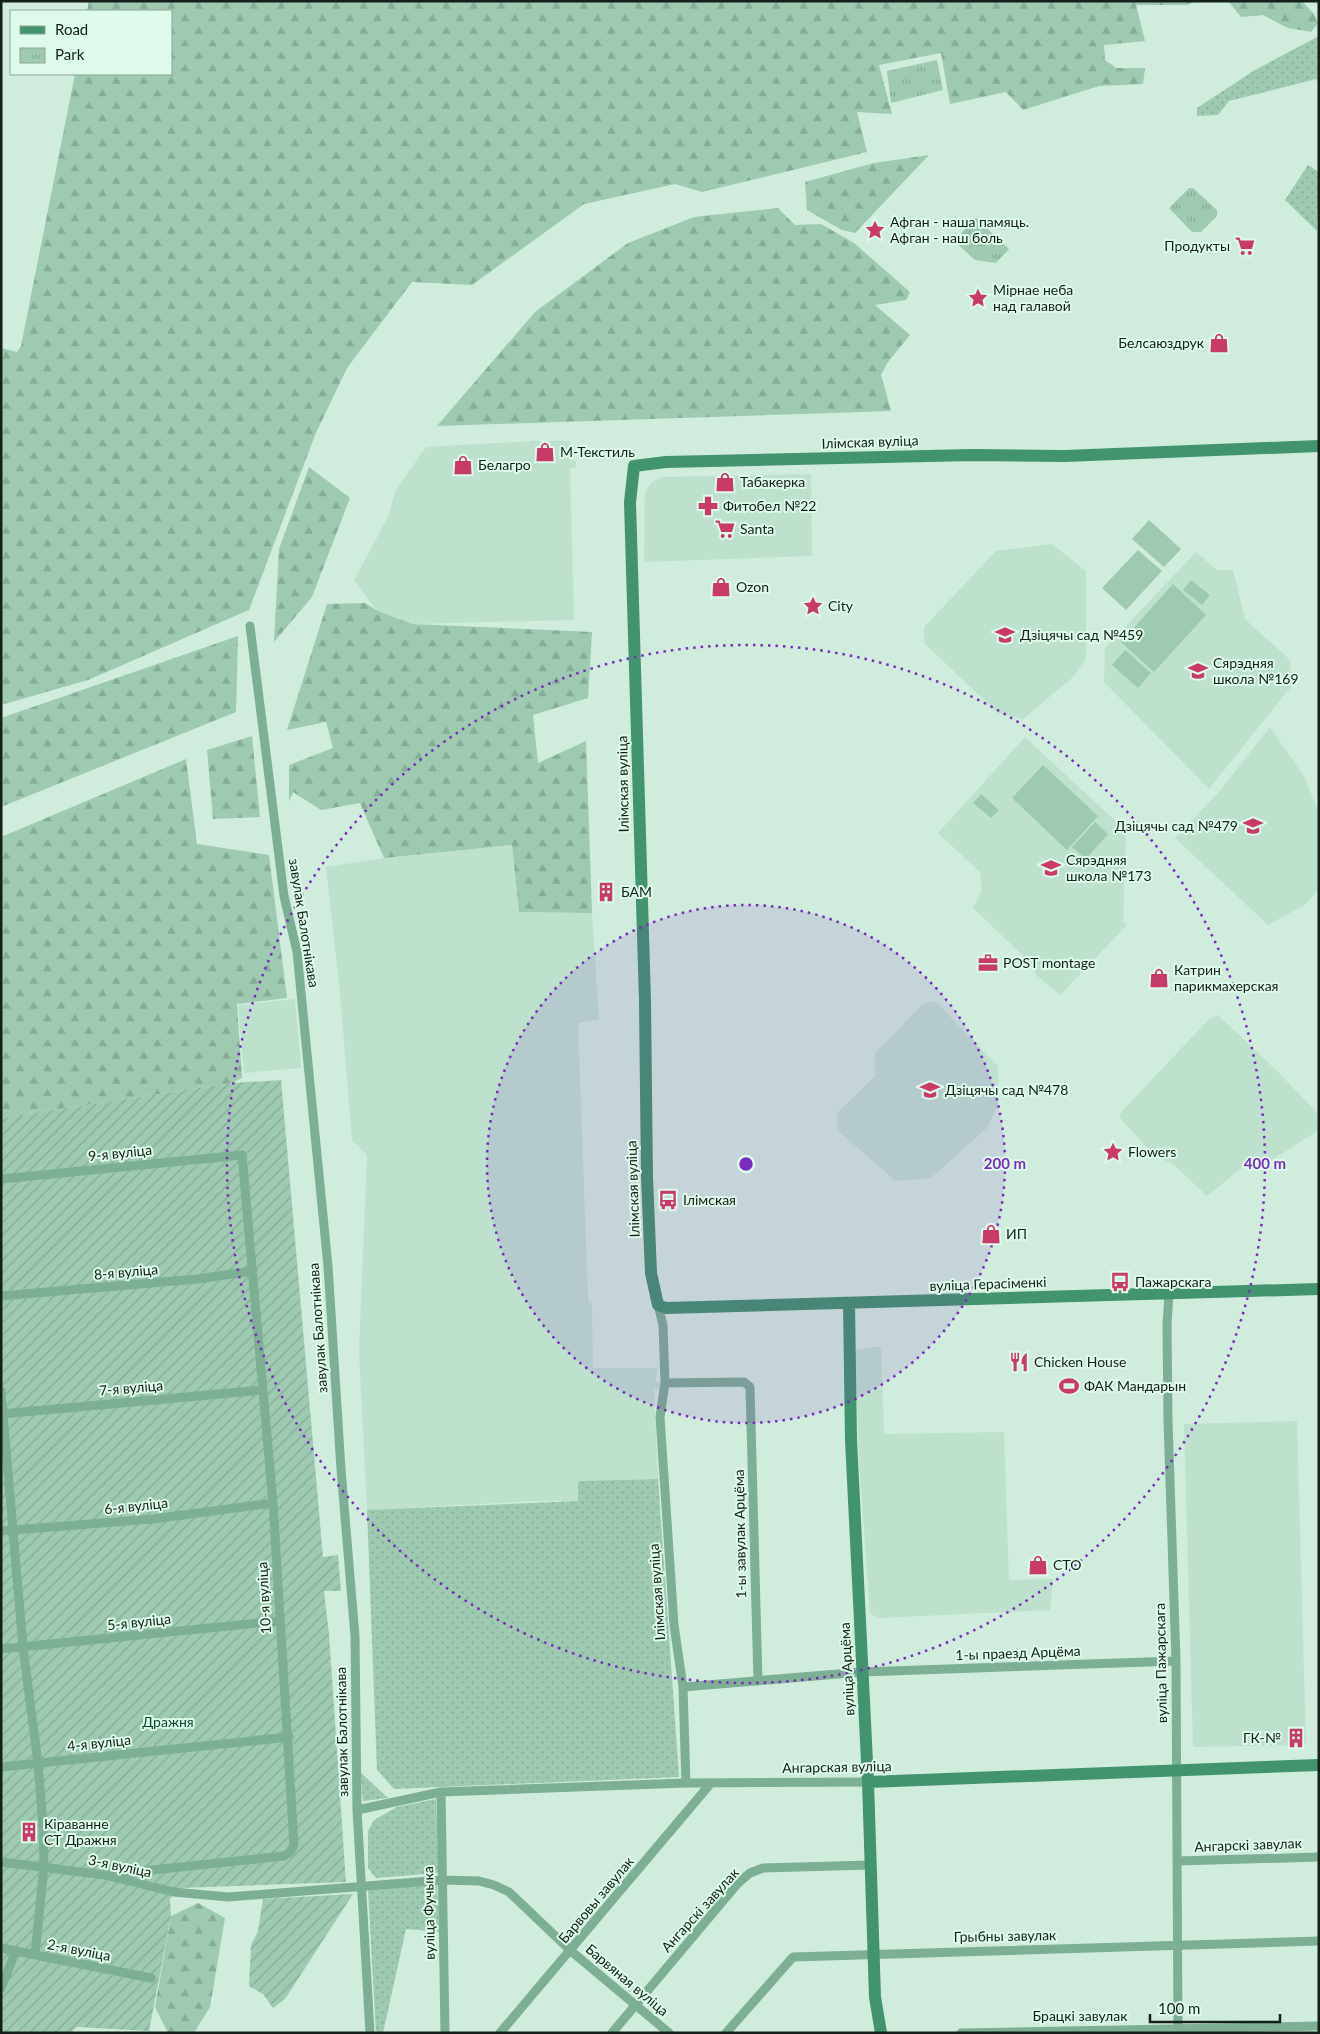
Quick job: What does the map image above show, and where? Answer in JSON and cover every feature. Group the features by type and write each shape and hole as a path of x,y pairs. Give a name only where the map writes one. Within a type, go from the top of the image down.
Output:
{"street":[{"name":"Ілімская вуліца","path":"686,1783 683,1687 674,1625 660,1417 665,1383 663,1325 651,1273 647,1177 645,1001 630,502 634,466 666,462 963,455 1076,456 1319,446"},
{"name":"завулак Балотнікава","path":"250,626 284,896 297,952 328,1266 341,1469 355,1636 357,1810 370,2033"},
{"name":"9-я вуліца","path":"1,1180 242,1155"},
{"name":"10-я вуліца","path":"105,1875 284,1856 290,1852 294,1845 289,1736 279,1621 273,1503 242,1155"},
{"name":"8-я вуліца","path":"1,1296 197,1279 253,1271"},
{"name":"вуліца Герасіменкі","path":"658,1305 666,1308 1319,1290"},
{"name":"вуліца Пажарскага","path":"1169,1294 1167,1324 1168,1421 1176,1660 1178,2031"},
{"name":"вуліца Арцёма","path":"849,1303 850,1440 868,1782 875,1997 881,2033"},
{"name":"1-ы завулак Арцёма","path":"665,1383 744,1382 750,1387 758,1681"},
{"name":"7-я вуліца","path":"2,1414 263,1390"},
{"path":"1,1391 24,1647 38,1764 44,1866 36,1955"},
{"name":"6-я вуліца","path":"1,1531 153,1519 273,1503"},
{"name":"5-я вуліца","path":"1,1649 279,1621"},
{"name":"1-ы праезд Арцёма","path":"862,1672 1176,1660"},
{"path":"683,1687 862,1672"},
{"name":"4-я вуліца","path":"1,1767 289,1736"},
{"name":"Ангарская вуліца","path":"357,1810 441,1792 686,1783 868,1782 1319,1765"},
{"name":"Барвовы завулак","path":"500,2033 711,1783"},
{"name":"вуліца Фучыка","path":"441,1792 445,2033"},
{"name":"Ангарскі завулак","path":"1177,1861 1319,1857"},
{"name":"3-я вуліца","path":"1,1862 105,1875 174,1892 228,1897 361,1887"},
{"name":"Ангарскі завулак","path":"612,2033 738,1884 750,1874 763,1868 870,1865"},
{"name":"Барвяная вуліца","path":"361,1887 442,1880 479,1881 509,1892 571,1951 669,2033"},
{"name":"Грыбны завулак","path":"726,2033 793,1956 1319,1941"},
{"name":"2-я вуліца","path":"1,1948 151,1978"},
{"path":"1,1988 16,1950"},
{"name":"Брацкі завулак","path":"961,2033 1178,2031 1319,2026"}],"shaded area":[{"path":"532,441 570,441 570,460 576,461 576,467 570,468 574,620 412,624 376,610 354,580 389,515 395,491 426,447"},
{"path":"811,474 812,556 644,562 645,492 651,483 662,477"},
{"name":"Дзіцячы сад №459","path":"1052,544 1086,571 1086,659 1072,678 1023,719 998,713 924,643 924,627 996,551"},
{"name":"Сярэдняя школа №169","path":"1196,552 1217,570 1233,570 1245,619 1290,660 1291,687 1209,789 1104,682 1105,648"},
{"name":"Дзіцячы сад №479","path":"1270,727 1305,778 1319,814 1319,889 1306,904 1268,925 1175,838 1218,793"},
{"name":"Сярэдняя школа №173","path":"1025,737 1126,831 1123,922 1127,925 1060,995 1035,974 1034,966 973,908 982,891 980,872 938,833"},
{"path":"512,845 519,912 592,913 599,1020 578,1023 588,1297 589,1303 592,1303 593,1368 657,1368 656,1382 660,1382 660,1389 654,1390 658,1479 578,1481 578,1501 537,1501 367,1510 359,1351 367,1155 352,1140 340,993 326,867 384,858"},
{"path":"295,999 301,1068 244,1073 238,1005"},
{"name":"Дзіцячы сад №478","path":"931,1001 938,1004 998,1066 999,1103 987,1128 931,1178 896,1181 837,1130 837,1113 875,1076 875,1053 922,1005"},
{"path":"1218,1015 1279,1073 1319,1115 1319,1130 1264,1165 1255,1157 1207,1196 1173,1164 1155,1156 1119,1117 1124,1109 1209,1019"},
{"path":"881,1347 884,1434 1004,1432 1009,1580 1053,1579 1050,1610 880,1618 870,1614 859,1460 855,1350"},
{"path":"1297,1421 1306,1745 1193,1747 1184,1424"}],"green space":[{"path":"89,1 1198,1 1186,5 1136,5 1145,41 1104,45 1105,60 1116,68 1145,68 1143,84 1099,86 1023,110 1006,92 950,104 941,53 879,65 892,114 857,112 867,152 702,192 675,184 584,204 472,285 412,282 347,368 315,435 249,610 88,680 1,705 1,348 17,352 21,346 75,75 172,75 172,10 87,10"},
{"path":"1228,1 1302,1 1314,14 1318,23 1311,32 1288,28 1263,15 1241,17"},
{"path":"1319,36 1319,85 1316,79 1229,101 1218,115 1197,116 1197,108 1255,70"},
{"path":"937,60 943,90 891,103 887,71"},
{"path":"929,155 855,233 842,230 807,210 805,182 874,163"},
{"path":"1308,165 1319,172 1317,231 1285,200"},
{"path":"1189,188 1193,188 1217,210 1217,216 1201,232 1192,232 1169,208"},
{"path":"778,208 795,225 821,224 854,243 910,292 906,300 875,305 910,335 888,362 881,375 891,411 437,426 535,312 628,243 694,217"},
{"path":"976,218 1009,249 996,263 975,260 954,241"},
{"path":"309,467 350,498 312,597 274,642 279,549"},
{"path":"1149,520 1181,549 1164,567 1132,539"},
{"path":"1138,550 1162,571 1126,610 1102,588"},
{"path":"1191,580 1210,595 1202,605 1183,590"},
{"path":"1173,584 1206,615 1154,672 1121,642"},
{"path":"365,603 376,610 412,624 592,632 588,698 533,715 538,763 586,741 592,913 519,912 512,845 384,858 360,803 321,810 293,792 289,802 289,765 333,748 326,722 287,730 327,604"},
{"path":"238,636 236,712 1,807 1,718"},
{"path":"1125,650 1151,673 1138,688 1112,665"},
{"path":"252,736 260,817 213,819 207,750"},
{"path":"186,759 197,844 269,855 287,998 237,1004 242,1078 232,1083 1,1118 1,837"},
{"path":"1043,765 1098,816 1067,850 1012,798"},
{"path":"981,794 999,810 991,818 973,803"},
{"path":"1095,822 1108,834 1086,859 1072,847"},
{"name":"Дражня","path":"281,1080 323,1557 338,1555 341,1591 324,1591 329,1634 346,1882 180,1888 170,1899 171,1916 149,2031 77,2027 70,2033 1,2033 1,1118 232,1083"},
{"path":"658,1479 679,1777 394,1789 377,1770 367,1510 578,1501 578,1481"},
{"path":"360,1772 388,1798 363,1801"},
{"path":"436,1799 439,1873 376,1878 368,1868 368,1831 374,1820 397,1807"},
{"path":"437,1883 439,1932 406,1929 383,2033 376,2033 368,1890"},
{"path":"353,1894 285,1999 273,2008 263,1994 249,1986 251,1945 258,1931 263,1899"},
{"path":"198,1903 225,1918 210,2007 194,2033 168,2033 155,2007 171,1916"}],"place":[{"name":"Афган - наша памяць. Афган - наш боль","path":"875,230"},
{"name":"Продукты","path":"1245,246"},
{"name":"Мірнае неба над галавой","path":"978,298"},
{"name":"Белсаюздрук","path":"1219,343"},
{"name":"М-Текстиль","path":"545,452"},
{"name":"Белагро","path":"463,465"},
{"name":"Табакерка","path":"725,482"},
{"name":"Фитобел №22","path":"708,506"},
{"name":"Santa","path":"725,529"},
{"name":"Ozon","path":"721,587"},
{"name":"City","path":"813,606"},
{"name":"Дзіцячы сад №459","path":"1005,635"},
{"name":"Сярэдняя школа №169","path":"1198,671"},
{"name":"Дзіцячы сад №479","path":"1253,826"},
{"name":"Сярэдняя школа №173","path":"1051,868"},
{"name":"БАМ","path":"606,892"},
{"name":"POST montage","path":"988,963"},
{"name":"Катрин парикмахерская","path":"1159,978"},
{"name":"Дзіцячы сад №478","path":"930,1090"},
{"name":"Flowers","path":"1113,1152"},
{"name":"Ілімская","path":"668,1200"},
{"name":"ИП","path":"991,1234"},
{"name":"Пажарскага","path":"1120,1282"},
{"name":"Chicken House","path":"1019,1362"},
{"name":"ФАК Мандарын","path":"1069,1386"},
{"name":"СТО","path":"1038,1565"},
{"name":"ГК-№","path":"1296,1738"},
{"name":"Кіраванне СТ Дражня","path":"29,1832"}]}
